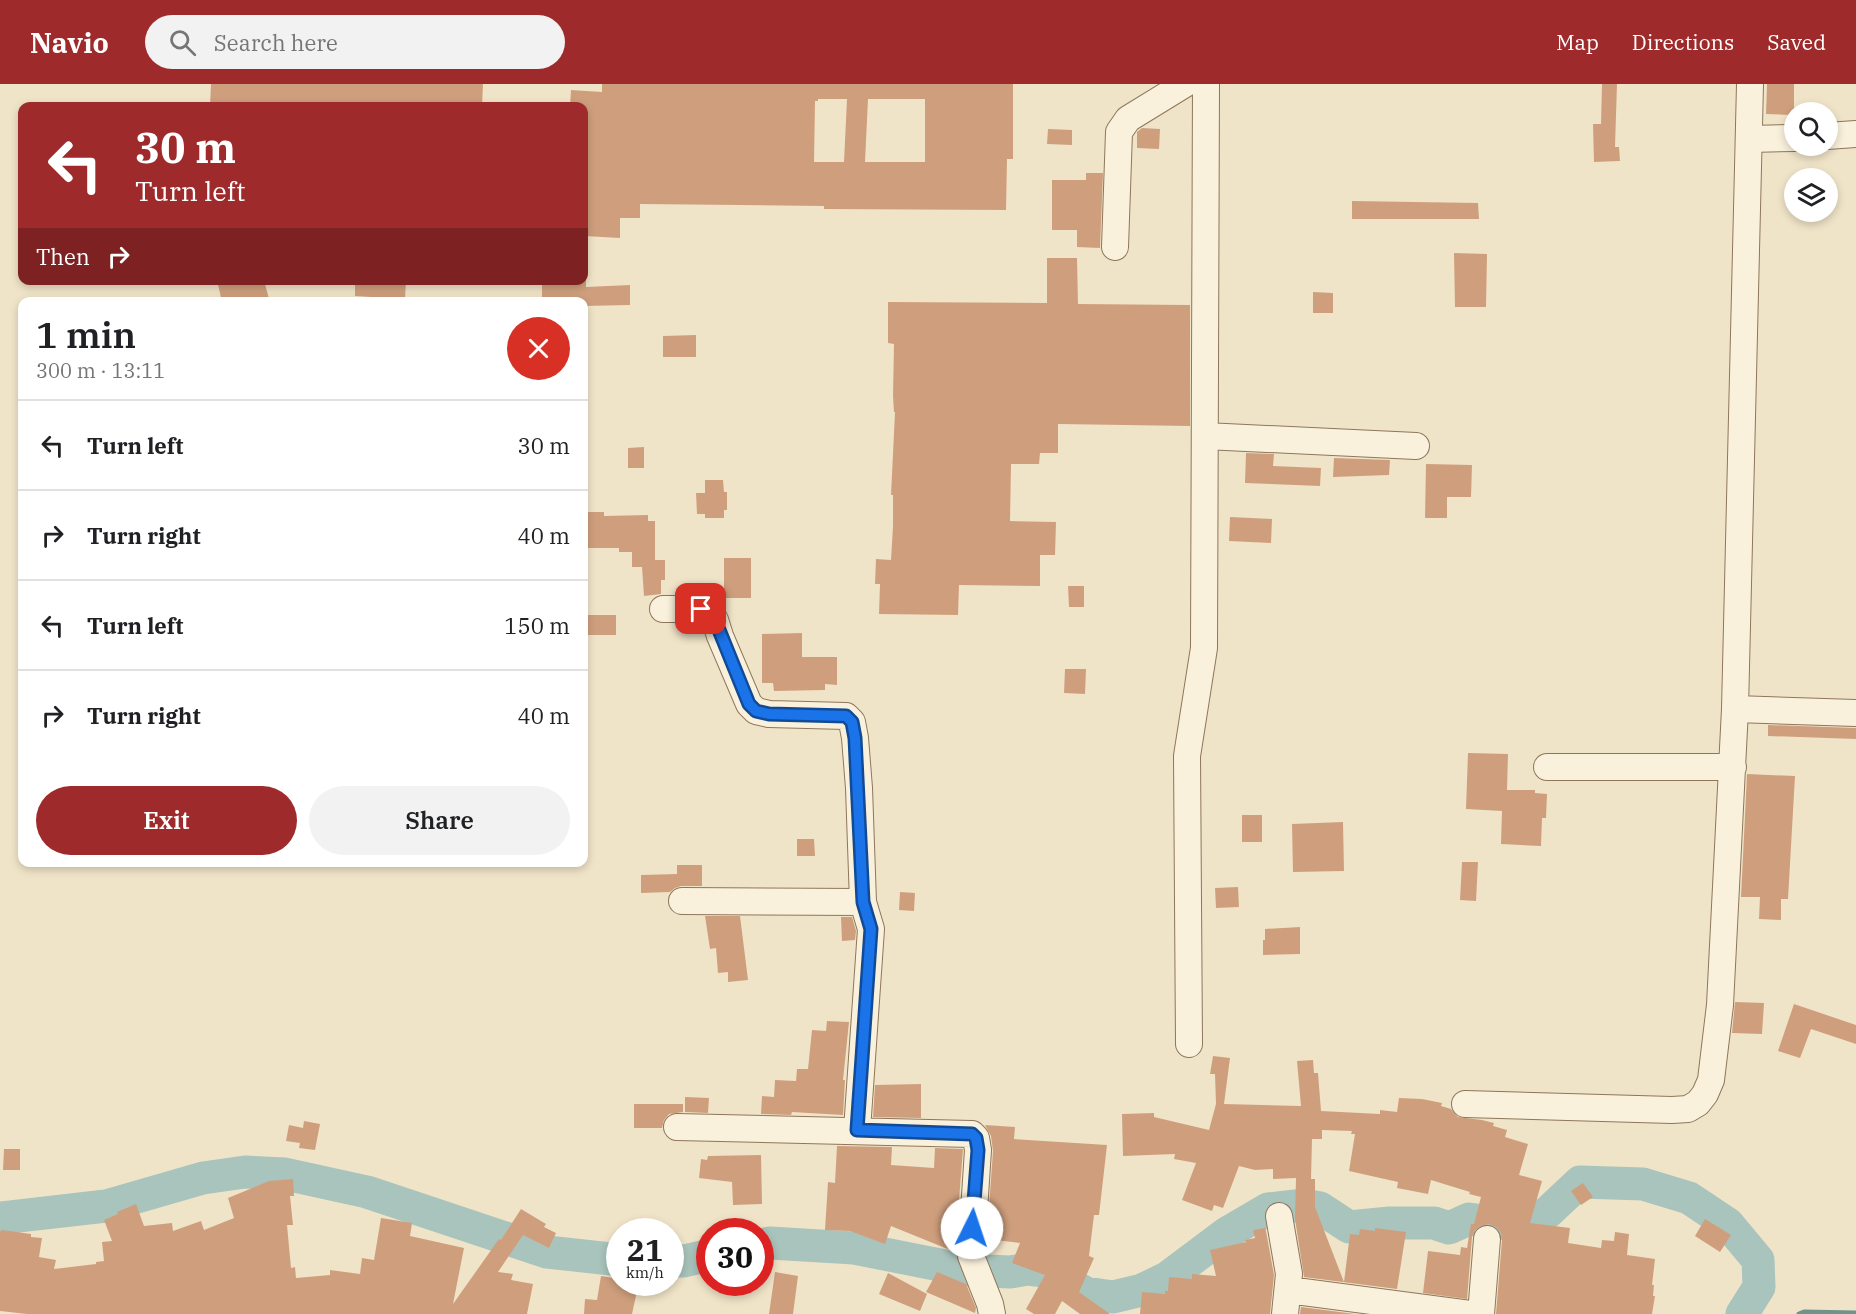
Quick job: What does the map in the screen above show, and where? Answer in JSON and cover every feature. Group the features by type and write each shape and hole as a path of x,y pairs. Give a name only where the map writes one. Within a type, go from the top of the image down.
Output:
{"street":[{"path":"1115,247 1119,132 1128,118 1185,84"},
{"path":"1189,1044 1188,756 1204,648 1206,84"},
{"path":"1465,1104 1688,1109 1698,1103 1711,1080 1719,1005 1735,709 1750,84"},
{"path":"1838,135 1856,134"},
{"path":"1750,139 1784,138"},
{"path":"1205,436 1416,447"},
{"path":"663,609 701,609 715,620 749,704 756,711 769,714 846,716 852,722 859,788 863,902 871,929 857,1130"},
{"path":"1735,709 1856,713"},
{"path":"1547,767 1732,767"},
{"path":"682,901 863,902"},
{"path":"677,1127 968,1133 976,1138 978,1150 971,1256 992,1314"},
{"path":"1280,1216 1287,1260 1287,1302 1470,1314"},
{"path":"1481,1314 1487,1239"}],"building":[{"path":"211,84 483,84 482,102 210,102"},
{"path":"602,84 1013,84 1013,159 1007,159 1006,210 824,209 824,206 640,204 640,218 620,218 620,238 588,236 588,102 570,102 571,90 602,92","holes":["818,99 847,99 844,162 814,162 815,101","868,99 925,99 925,162 865,162"]},
{"path":"1602,84 1617,84 1615,147 1619,147 1620,161 1594,162 1593,124 1601,124"},
{"path":"1767,84 1794,84 1794,102 1784,102 1784,115 1766,114"},
{"path":"1142,128 1160,129 1159,149 1137,148 1137,132"},
{"path":"1048,129 1072,130 1072,145 1047,144"},
{"path":"1086,173 1103,173 1100,248 1077,247 1077,230 1052,230 1052,180 1086,180"},
{"path":"1352,201 1478,203 1479,219 1352,219"},
{"path":"1454,253 1487,254 1486,307 1455,307"},
{"path":"1047,258 1077,258 1078,304 1190,305 1190,426 1058,424 1058,453 1040,453 1039,464 1011,464 1010,521 1056,522 1055,555 1040,555 1040,586 959,585 958,615 879,614 880,584 875,584 876,559 891,560 893,526 893,495 891,495 895,412 894,344 888,343 888,302 1047,303"},
{"path":"218,285 265,285 268,297 221,297"},
{"path":"355,285 406,285 405,297 355,296"},
{"path":"542,285 586,285 586,287 630,285 630,305 588,306 588,297 542,297"},
{"path":"1313,292 1333,293 1333,313 1313,313"},
{"path":"696,335 696,357 663,357 663,336"},
{"path":"644,447 644,468 628,468 628,448"},
{"path":"1246,453 1274,454 1273,466 1321,468 1320,486 1245,483"},
{"path":"1334,458 1390,460 1389,475 1333,477"},
{"path":"1426,464 1472,465 1471,497 1447,497 1447,518 1425,518"},
{"path":"705,480 723,480 724,492 727,492 727,510 724,510 724,518 705,518 705,514 697,514 696,493 705,493"},
{"path":"588,512 604,512 604,516 648,515 648,521 655,521 655,560 665,560 665,580 661,580 661,594 644,596 642,567 632,567 632,552 619,552 619,548 588,548"},
{"path":"1230,517 1272,519 1271,543 1229,541"},
{"path":"724,558 751,558 751,598 724,598"},
{"path":"1068,586 1084,586 1084,607 1069,607"},
{"path":"588,615 616,615 616,635 588,635"},
{"path":"802,633 802,657 837,657 837,685 825,684 825,690 774,691 773,683 762,683 762,634"},
{"path":"1065,669 1086,669 1085,694 1064,693"},
{"path":"1768,725 1856,728 1856,739 1768,736"},
{"path":"1468,753 1508,754 1507,790 1535,790 1535,793 1547,794 1546,818 1542,818 1541,846 1501,844 1502,811 1466,809"},
{"path":"1747,774 1795,776 1788,899 1781,899 1781,920 1759,919 1760,897 1741,897"},
{"path":"1242,815 1262,815 1262,842 1242,842"},
{"path":"1343,822 1344,871 1293,872 1292,824"},
{"path":"797,839 814,839 815,856 797,856"},
{"path":"1462,862 1478,862 1476,901 1460,900"},
{"path":"677,865 702,865 702,886 681,886 670,892 641,893 641,875 677,874"},
{"path":"1238,887 1239,907 1216,908 1215,888"},
{"path":"900,892 915,893 914,911 899,910"},
{"path":"705,916 740,916 748,980 728,982 728,972 718,973 716,948 710,949"},
{"path":"841,917 852,917 856,931 855,940 842,941"},
{"path":"1300,927 1300,954 1263,955 1265,929"},
{"path":"1735,1002 1764,1003 1762,1034 1732,1033"},
{"path":"1794,1004 1856,1025 1856,1044 1811,1029 1800,1058 1778,1051"},
{"path":"827,1021 849,1022 843,1080 845,1080 843,1115 792,1112 791,1115 761,1114 762,1096 774,1097 775,1080 796,1081 797,1069 808,1069 812,1030 826,1031"},
{"path":"1213,1056 1230,1058 1224,1104 1301,1106 1297,1061 1313,1060 1314,1073 1318,1073 1321,1111 1380,1114 1380,1110 1397,1112 1399,1098 1422,1099 1442,1103 1441,1106 1451,1109 1458,1117 1494,1123 1493,1126 1507,1130 1505,1137 1528,1144 1519,1175 1542,1181 1530,1223 1570,1228 1568,1243 1601,1248 1602,1240 1614,1241 1615,1232 1629,1234 1627,1255 1655,1259 1652,1285 1654,1285 1653,1296 1655,1296 1652,1314 1496,1314 1502,1240 1501,1233 1489,1224 1480,1226 1472,1237 1467,1299 1423,1293 1428,1251 1460,1255 1461,1247 1467,1248 1471,1224 1474,1224 1481,1197 1431,1180 1428,1194 1397,1188 1398,1182 1349,1171 1355,1134 1351,1134 1352,1131 1322,1130 1322,1139 1312,1139 1311,1179 1315,1179 1315,1207 1344,1282 1350,1234 1359,1235 1360,1229 1375,1231 1375,1228 1406,1232 1397,1289 1304,1277 1295,1219 1296,1178 1273,1179 1273,1169 1255,1170 1239,1166 1223,1208 1214,1205 1212,1211 1182,1200 1196,1163 1174,1159 1175,1154 1123,1156 1122,1114 1154,1113 1154,1117 1209,1130 1216,1104 1215,1074 1210,1074"},
{"path":"921,1084 921,1118 873,1117 875,1085"},
{"path":"685,1097 709,1098 708,1113 685,1112"},
{"path":"634,1104 683,1104 683,1112 669,1114 662,1128 634,1128"},
{"path":"304,1121 320,1124 315,1150 299,1148 300,1143 286,1141 289,1125 303,1128"},
{"path":"985,1125 1015,1127 1014,1139 1107,1145 1099,1215 1094,1215 1089,1256 1094,1258 1079,1292 1110,1314 1080,1314 1062,1301 1055,1314 1034,1314 1026,1309 1045,1275 1012,1263 1020,1243 996,1240 997,1236 987,1235 993,1151 991,1136"},
{"path":"837,1146 892,1147 891,1165 934,1168 935,1148 963,1149 955,1252 891,1226 885,1244 850,1231 825,1230 828,1182 835,1183"},
{"path":"4,1149 20,1149 20,1170 3,1170"},
{"path":"761,1155 762,1204 733,1205 732,1182 699,1178 701,1159 707,1160 708,1156"},
{"path":"293,1179 294,1196 290,1196 293,1225 287,1225 291,1268 295,1267 296,1278 330,1275 330,1270 360,1274 362,1258 374,1260 381,1218 412,1223 410,1236 464,1248 453,1304 521,1209 546,1224 544,1227 556,1233 549,1248 523,1235 498,1272 513,1274 511,1280 533,1284 527,1314 27,1314 0,1311 0,1232 2,1230 42,1238 39,1257 56,1260 54,1269 96,1264 96,1262 104,1261 102,1242 112,1241 104,1220 118,1214 117,1212 136,1204 144,1226 172,1223 173,1231 201,1221 204,1230 234,1218 228,1198 269,1181"},
{"path":"1583,1183 1593,1197 1581,1205 1571,1191"},
{"path":"1705,1219 1731,1235 1720,1252 1695,1236"},
{"path":"1265,1226 1274,1275 1270,1314 1140,1314 1142,1292 1165,1294 1165,1291 1168,1291 1169,1277 1192,1279 1192,1274 1216,1276 1210,1250 1246,1242 1245,1240 1255,1238 1253,1230 1265,1228"},
{"path":"775,1272 798,1276 793,1314 769,1314 772,1296 774,1296"},
{"path":"937,1272 966,1284 976,1308 975,1313 926,1292"},
{"path":"888,1273 927,1294 920,1311 879,1294"},
{"path":"601,1276 606,1277 606,1296 636,1296 632,1314 584,1314 585,1299 597,1300"},
{"path":"1301,1307 1355,1314 1300,1314"}],"waterway":[{"path":"0,1218 106,1206 203,1178 245,1172 285,1174 367,1192 547,1252 606,1258"},
{"path":"774,1243 854,1248 965,1270 1045,1271 1086,1293 1113,1297 1142,1290 1167,1278 1227,1233 1268,1209 1304,1205 1320,1208 1349,1227 1390,1223 1434,1223 1449,1228 1469,1219 1506,1224 1536,1219 1548,1212 1580,1182 1643,1184 1689,1198 1728,1224 1758,1260 1759,1287 1742,1314"},
{"path":"684,1261 696,1258"},
{"path":"1799,1314 1804,1312 1856,1313"}],"route":[{"path":"701,609 715,620 749,704 756,711 769,714 846,716 852,722 859,788 863,902 871,929 857,1130 972,1134 978,1143 978,1150 972,1228"}]}
